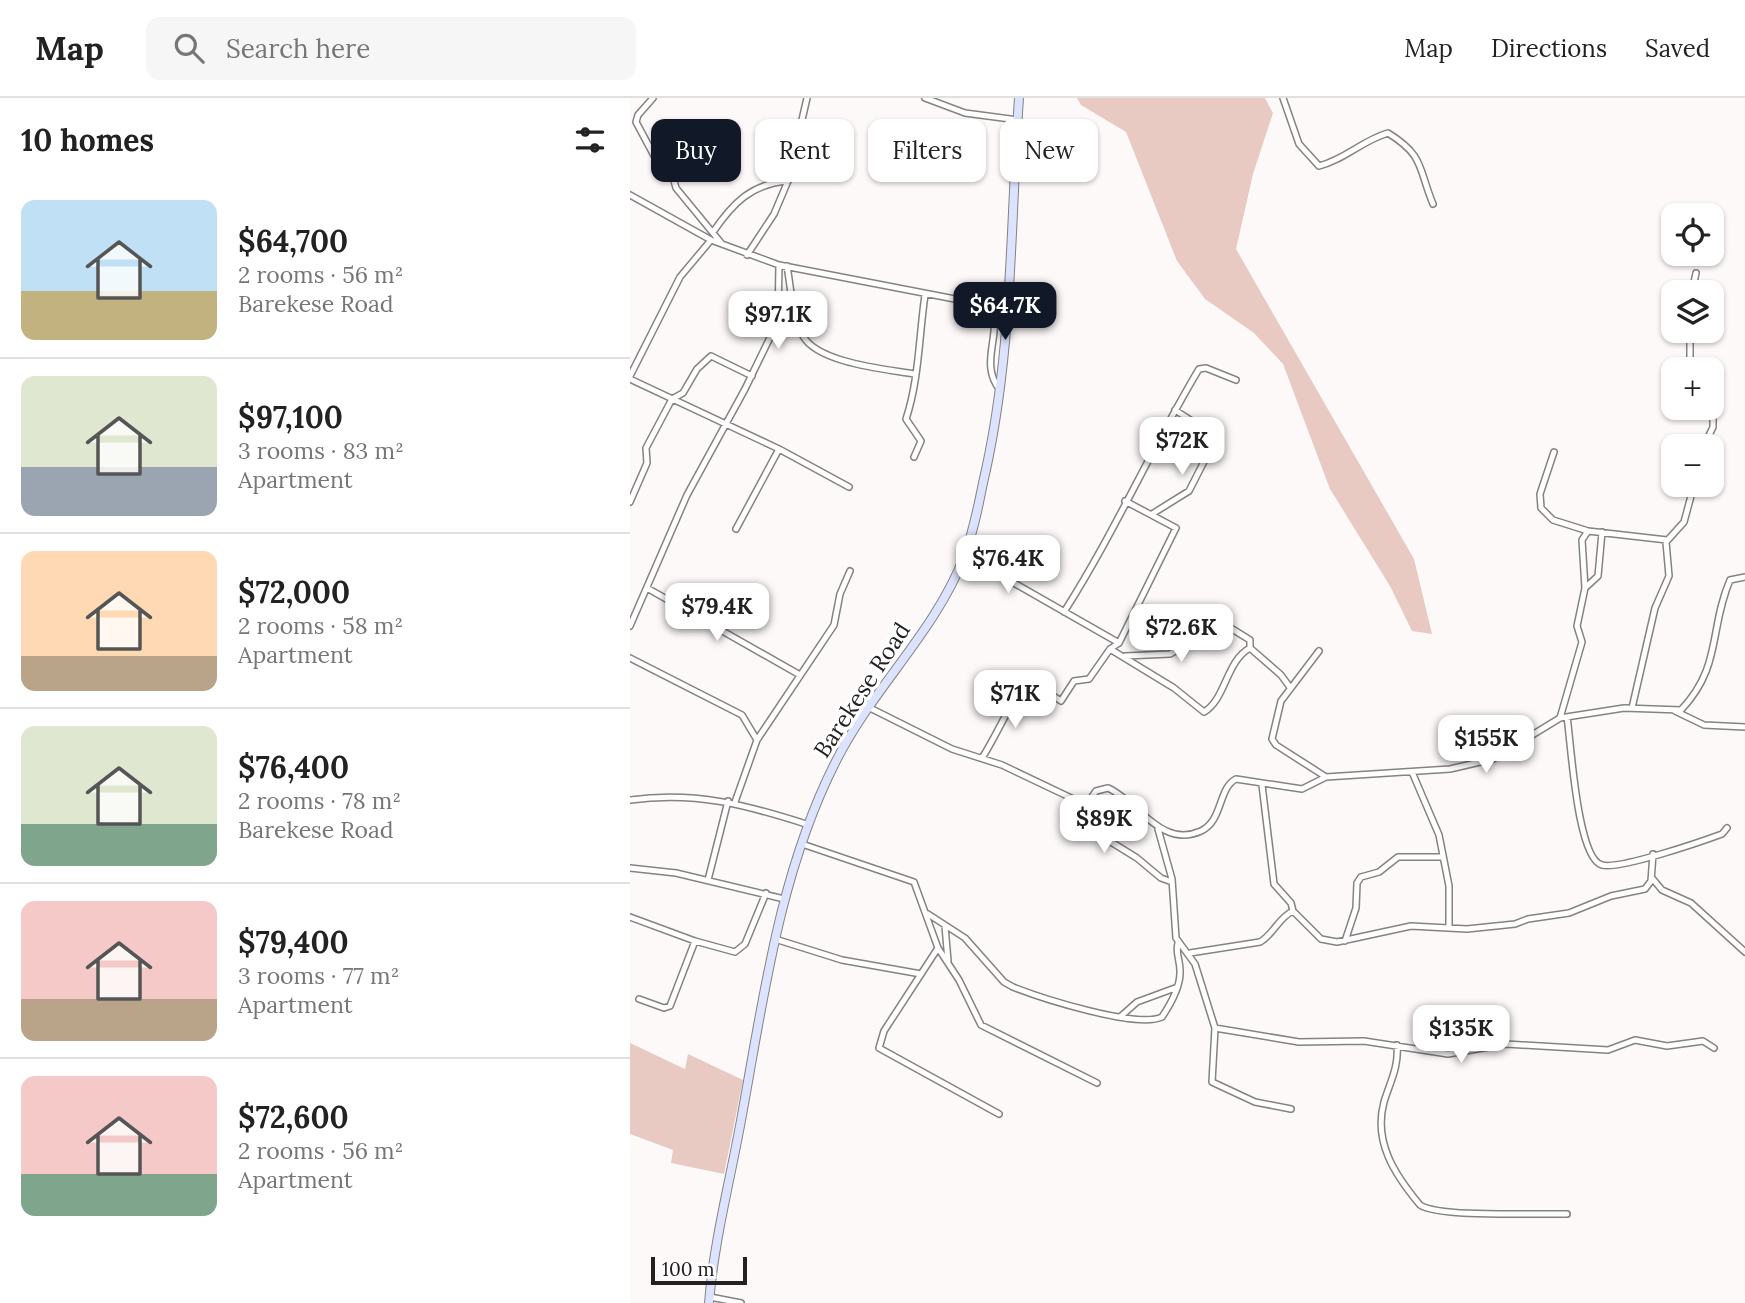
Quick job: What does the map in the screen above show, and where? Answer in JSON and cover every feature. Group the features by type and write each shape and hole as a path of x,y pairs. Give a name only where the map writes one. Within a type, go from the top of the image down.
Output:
{"main road":[{"name":"Barekese Road","path":"1018,119 1019,98"},
{"name":"Barekese Road","path":"709,1300 775,939 802,844 837,758 868,707 936,612 965,555 989,458 1000,390 1010,297 1015,182"}],"street":[{"path":"653,98 638,115 636,122 658,163 672,173 676,188 724,246"},
{"path":"802,119 807,98"},
{"path":"925,98 939,106 965,113 1010,119"},
{"path":"939,106 940,98"},
{"path":"1283,98 1299,144 1319,166 1334,162 1366,140 1388,133 1420,161 1423,180 1433,204"},
{"path":"713,232 748,191 764,184 780,182"},
{"path":"747,255 774,214 788,182"},
{"path":"630,195 711,240 779,265 990,306 993,324 990,376 1000,390"},
{"path":"711,240 680,277 630,378 779,449 849,487"},
{"path":"630,626 687,495 711,446 726,425 752,376 778,321 779,265"},
{"path":"787,266 799,326 812,347 857,364 914,374"},
{"path":"1695,280 1696,273"},
{"path":"914,457 922,441 906,419 915,389 914,374 925,295"},
{"path":"630,502 647,463 646,448 672,399 683,393 707,356 752,376"},
{"path":"1064,612 1099,556 1125,501 1200,368 1236,380"},
{"path":"1152,514 1189,491 1214,442 1212,434 1175,410"},
{"path":"736,529 779,449"},
{"path":"1554,452 1540,494 1541,508 1553,520 1588,531 1667,540"},
{"path":"1632,708 1655,608 1669,576 1665,549 1667,540 1684,522 1691,497"},
{"path":"982,758 1012,702 1026,683 1032,682 1060,701 1075,679 1090,679 1111,649 1119,643 1176,528 1125,501"},
{"path":"1588,531 1582,547 1585,588 1577,626 1582,642 1563,718 1580,820 1592,859 1602,865 1613,865 1714,838 1727,828"},
{"path":"1585,588 1598,576 1602,532"},
{"path":"965,555 1119,643"},
{"path":"708,880 732,801 757,740 837,618 840,594 850,571"},
{"path":"1675,711 1683,708 1712,662 1718,611 1730,580 1745,577"},
{"path":"647,588 800,675"},
{"path":"1125,656 1170,654 1188,642 1226,627 1250,640 1250,648 1281,675 1289,686"},
{"path":"1111,649 1174,688 1204,712 1212,706 1240,656 1250,648"},
{"path":"1319,651 1289,686 1278,708 1272,739 1276,745 1326,777"},
{"path":"630,658 742,715 757,740"},
{"path":"868,707 952,749 1038,780 1086,805"},
{"path":"1172,882 1161,878 1137,858 1082,824 1080,818 1096,791 1108,788 1158,829 1180,833 1201,831 1216,815 1232,781 1241,779 1262,785 1302,789 1326,777 1450,769 1493,759 1563,718 1632,708 1675,711 1704,725 1745,727"},
{"path":"1412,772 1419,795 1435,823 1449,886 1448,928"},
{"path":"1262,785 1274,884 1291,903 1293,911 1321,939 1345,941 1411,926 1448,928 1515,924 1528,919 1569,913 1611,897 1645,889 1652,878 1653,854"},
{"path":"630,800 668,796 732,801 809,825"},
{"path":"926,913 965,938 1004,982 1013,987 1120,1017 1154,1021 1162,1017 1180,975 1176,954 1178,943 1172,882 1158,829"},
{"path":"802,844 914,882 938,948 981,1025 1097,1083"},
{"path":"1345,941 1356,908 1357,883 1361,877 1376,874 1398,856 1442,857"},
{"path":"630,868 708,880 766,893 784,900"},
{"path":"1652,878 1662,890 1691,903 1745,952"},
{"path":"630,917 726,951 740,950 766,893"},
{"path":"1190,953 1260,942 1269,937 1287,914 1293,911"},
{"path":"945,926 948,963"},
{"path":"775,939 842,960 920,974"},
{"path":"639,999 664,1009 670,1006 695,941"},
{"path":"1178,943 1190,953 1215,1028 1212,1075 1215,1086 1255,1102 1291,1109"},
{"path":"938,948 884,1031 879,1048 999,1114"},
{"path":"1120,1017 1137,1002 1176,988"},
{"path":"1215,1028 1316,1044 1364,1041 1448,1054 1506,1044 1608,1051 1641,1040 1661,1046 1703,1041 1714,1048"},
{"path":"1397,1045 1396,1070 1384,1102 1380,1137 1388,1158 1420,1205 1427,1210 1459,1212 1567,1214"},
{"path":"709,1300 741,1303"}],"shaded area":[{"path":"1077,98 1265,98 1273,113 1253,174 1236,249 1414,559 1432,634 1412,631 1390,586 1330,489 1283,364 1254,333 1205,299 1177,261 1126,132 1081,105"},
{"path":"630,1043 685,1069 688,1054 743,1080 724,1174 671,1163 673,1150 630,1134"}]}
